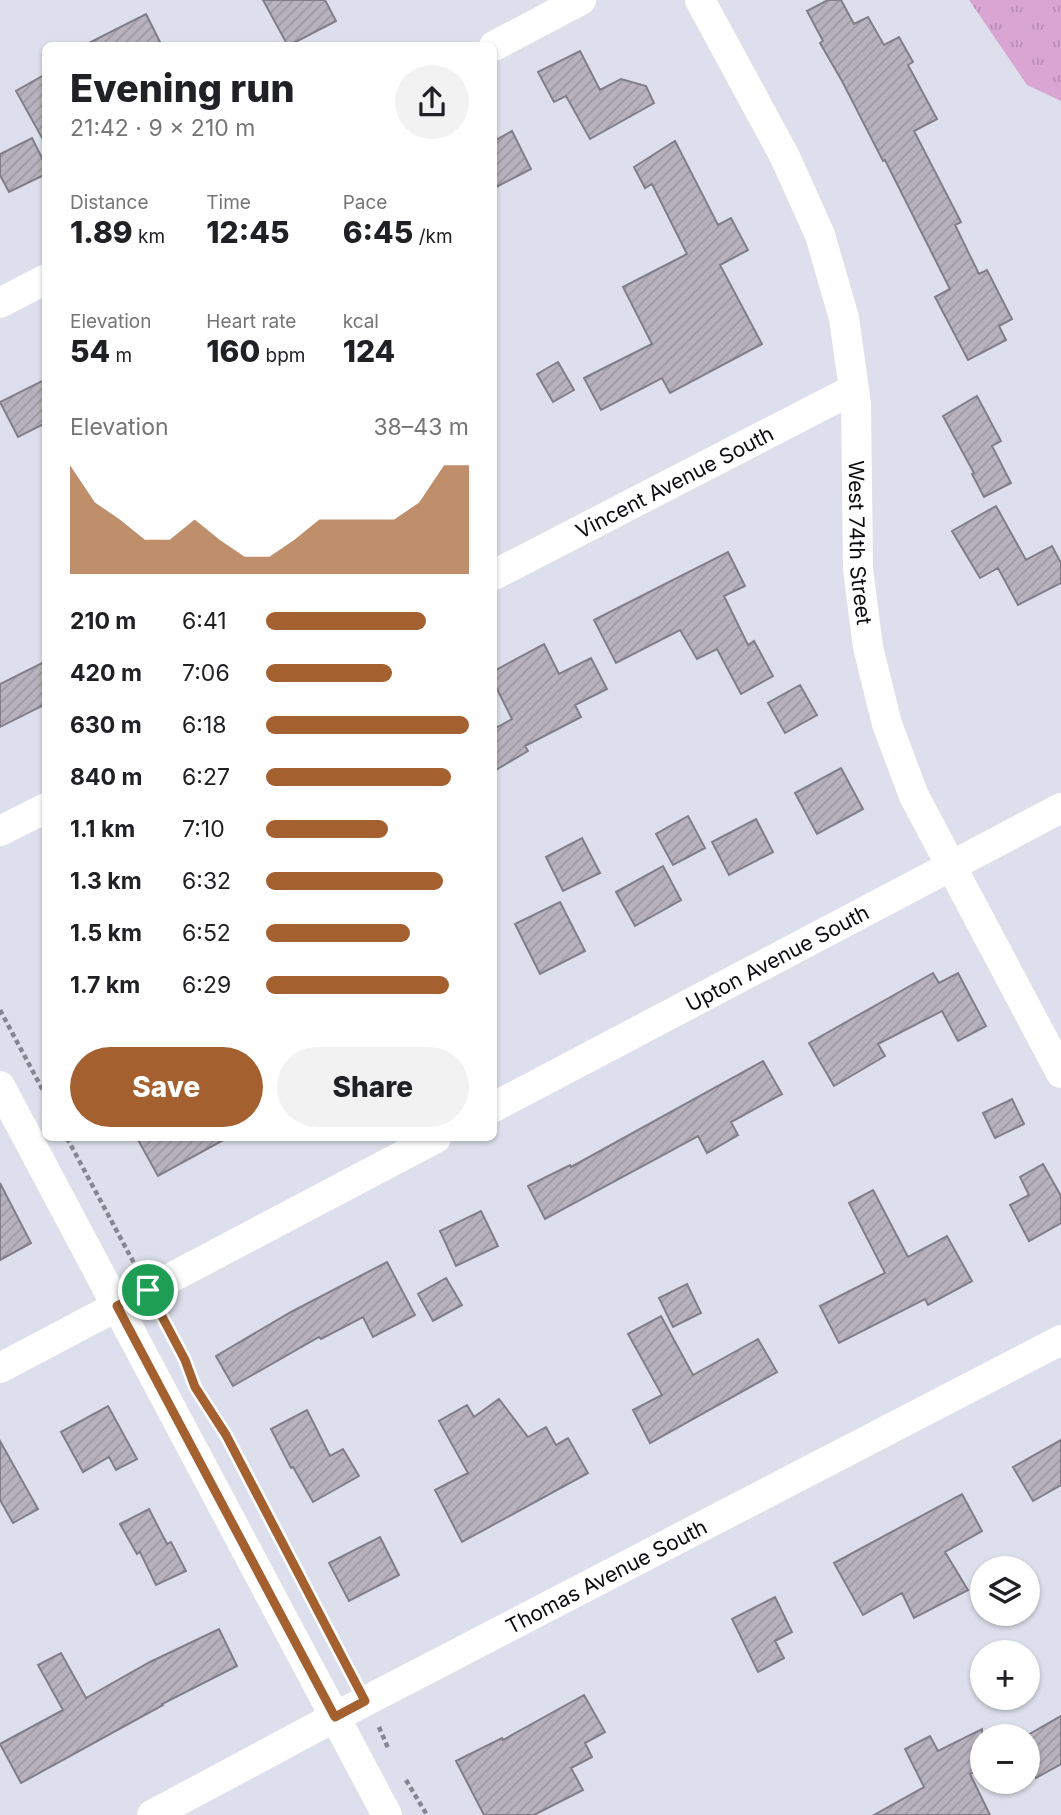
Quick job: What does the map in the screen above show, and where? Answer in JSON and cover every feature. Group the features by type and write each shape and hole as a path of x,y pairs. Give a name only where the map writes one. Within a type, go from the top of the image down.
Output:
{"street":[{"path":"497,44 581,0"},
{"name":"West 74th Street","path":"700,0 785,157 820,235 844,318 854,389 858,569 868,647 887,724 914,796 1061,1073"},
{"path":"0,303 42,281"},
{"name":"Vincent Avenue South","path":"497,573 854,389"},
{"name":"Upton Avenue South","path":"497,1105 1061,808"},
{"path":"0,831 42,810"},
{"path":"0,1086 387,1815"},
{"path":"0,1367 430,1141"},
{"name":"Thomas Avenue South","path":"152,1815 365,1701 1061,1340"}],"path":[{"path":"0,1010 42,1089"},
{"path":"69,1141 185,1360 192,1378"},
{"path":"207,1406 226,1435 389,1749"},
{"path":"402,1774 427,1815"}],"green space":[{"path":"969,0 1061,0 1061,101 1027,85"}],"building":[{"path":"263,0 325,0 336,21 296,42 286,42"},
{"path":"828,0 841,0 854,24 868,17 884,45 899,37 913,62 908,65 937,119 914,131 961,222 955,225 979,274 987,270 1012,319 999,326 1006,340 968,360 935,297 950,289 885,160 883,161 820,43 823,41 807,11"},
{"path":"146,14 160,42 91,42"},
{"path":"580,51 600,90 621,79 646,86 654,103 590,139 566,96 554,102 538,72"},
{"path":"42,76 42,138 16,91"},
{"path":"512,131 531,169 497,186 497,139"},
{"path":"32,138 42,158 42,176 9,192 0,175 0,154"},
{"path":"675,141 718,225 731,218 748,250 720,265 762,344 670,393 662,378 601,410 584,378 652,344 623,287 687,254 652,184 645,188 634,167"},
{"path":"558,362 574,390 553,402 537,374"},
{"path":"42,381 42,425 18,437 0,402"},
{"path":"977,396 1001,441 992,446 1011,483 984,497 943,416"},
{"path":"996,506 1026,560 1052,546 1061,563 1061,583 1018,605 998,568 980,578 952,531"},
{"path":"728,552 745,586 724,596 748,645 754,641 773,676 741,694 717,649 697,659 680,630 616,663 594,620"},
{"path":"544,644 559,674 591,658 607,689 575,705 581,717 525,746 528,751 497,769 497,727 512,719 497,689 497,669"},
{"path":"42,663 42,706 0,727 0,684"},
{"path":"800,685 817,715 785,733 768,703"},
{"path":"841,768 863,809 817,834 795,793"},
{"path":"688,816 705,848 673,865 656,834"},
{"path":"756,819 773,852 729,875 712,842"},
{"path":"582,838 600,873 563,891 546,857"},
{"path":"663,866 681,900 635,926 616,892"},
{"path":"560,902 585,951 540,974 515,924"},
{"path":"933,973 939,983 958,973 986,1026 958,1041 942,1011 878,1044 885,1056 834,1086 809,1043"},
{"path":"763,1061 782,1094 731,1122 738,1135 707,1153 698,1136 545,1219 528,1186 570,1165 571,1167"},
{"path":"1012,1099 1024,1124 995,1138 983,1113"},
{"path":"139,1141 222,1141 158,1176"},
{"path":"1043,1164 1061,1196 1061,1223 1029,1241 1010,1205 1029,1195 1020,1177"},
{"path":"0,1183 31,1243 0,1260"},
{"path":"873,1190 908,1257 947,1236 972,1281 928,1305 925,1299 839,1343 820,1306 885,1273 849,1203"},
{"path":"481,1211 498,1246 456,1266 440,1231"},
{"path":"387,1262 415,1315 373,1337 363,1317 321,1339 319,1337 233,1386 216,1356 291,1312"},
{"path":"446,1278 462,1305 433,1321 418,1294"},
{"path":"687,1284 701,1313 673,1327 659,1298"},
{"path":"661,1316 693,1375 758,1339 777,1372 650,1443 633,1410 662,1395 628,1334"},
{"path":"499,1399 528,1437 546,1427 556,1445 568,1438 588,1473 462,1542 435,1490 468,1473 439,1421 467,1405 474,1417"},
{"path":"108,1406 137,1459 116,1470 109,1457 83,1472 61,1432"},
{"path":"307,1410 330,1456 343,1449 359,1476 313,1502 293,1467 291,1468 271,1429"},
{"path":"1061,1440 1061,1485 1033,1501 1013,1467"},
{"path":"0,1441 38,1509 13,1523 0,1500"},
{"path":"962,1494 982,1531 945,1552 968,1590 914,1618 902,1593 863,1615 834,1563"},
{"path":"149,1509 167,1544 171,1542 186,1571 156,1585 140,1552 137,1554 120,1524"},
{"path":"380,1537 399,1575 349,1601 329,1563"},
{"path":"775,1597 792,1632 775,1641 784,1658 758,1672 732,1619"},
{"path":"219,1629 237,1666 162,1704 21,1783 0,1744 63,1710 38,1665 61,1653 86,1698 150,1662"},
{"path":"584,1695 605,1732 585,1743 592,1757 571,1768 583,1790 534,1815 484,1815 456,1761 502,1738 503,1740"},
{"path":"1061,1716 1061,1764 1040,1776 1040,1728"},
{"path":"970,1735 970,1794 980,1794 990,1815 874,1815 924,1787 905,1749 930,1736 938,1751"}],"route":[{"path":"148,1290 185,1360 195,1387 226,1435 365,1701 335,1717 117,1306 148,1290"}]}
